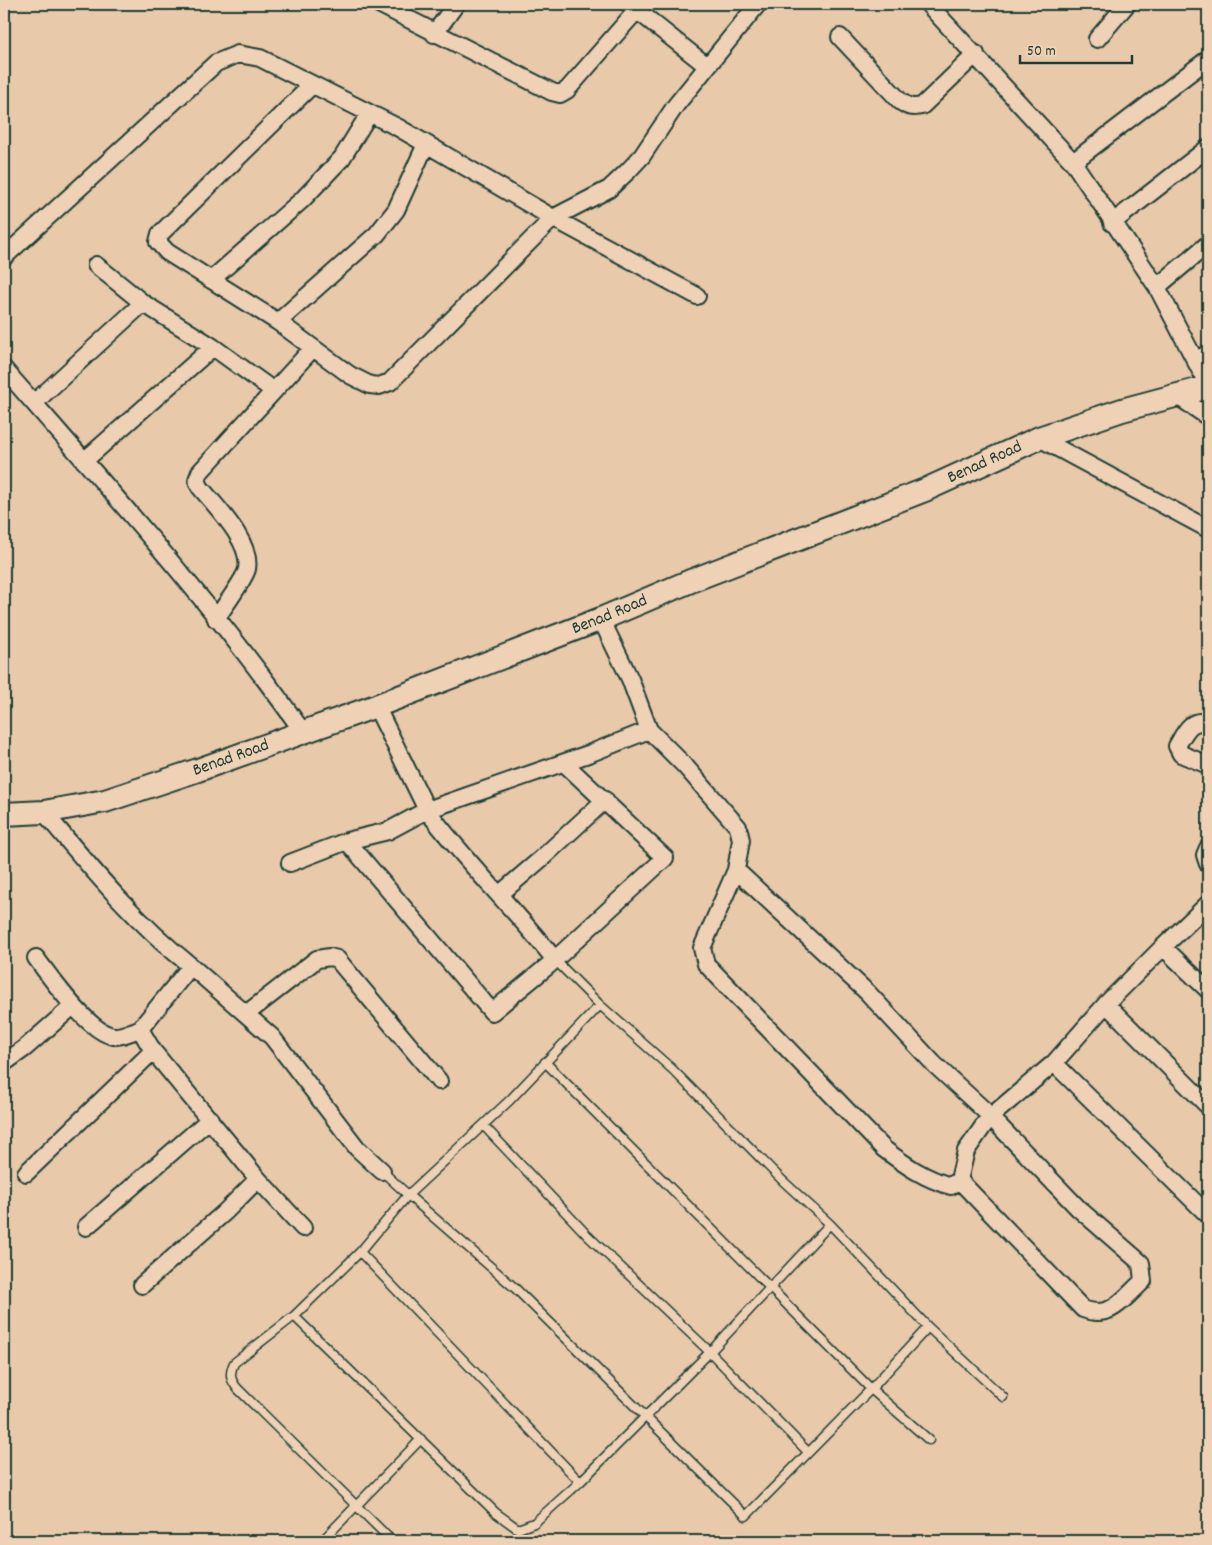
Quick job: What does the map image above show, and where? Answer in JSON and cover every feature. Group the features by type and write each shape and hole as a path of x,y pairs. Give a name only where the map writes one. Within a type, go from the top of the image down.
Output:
{"main road":[{"name":"Benad Road","path":"4,814 44,812 105,801 303,732 376,706 601,619 692,580 925,490 1039,438 1208,386"}],"street":[{"path":"379,4 434,34 552,92 560,94 567,90 633,7 707,66"},
{"path":"434,34 456,4"},
{"path":"312,85 160,234 158,242 162,248 278,322 350,375 370,385 379,386 390,382 553,218 609,189 628,171 642,156 676,105 758,4"},
{"path":"928,4 976,54 1073,162 1202,357 1208,386"},
{"path":"1096,39 1127,4"},
{"path":"840,37 900,101 908,107 914,108 922,106 976,54"},
{"path":"4,257 216,63 238,54 260,58 426,144 553,218 697,296"},
{"path":"1073,162 1208,59"},
{"path":"211,280 302,200 342,158 369,114"},
{"path":"278,322 377,234 396,210 426,144"},
{"path":"1112,223 1208,148"},
{"path":"1157,287 1208,244"},
{"path":"96,265 143,303 213,347 274,390"},
{"path":"34,403 143,303"},
{"path":"84,461 213,347"},
{"path":"216,619 247,571 247,556 240,539 197,480 200,472 313,348"},
{"path":"4,369 148,533 260,671 303,732"},
{"path":"1176,395 1208,418"},
{"path":"1039,438 1208,529"},
{"path":"601,619 630,679 649,730 685,766 738,826 740,840 736,870 702,948 706,964 884,1149 907,1167 936,1182 951,1186 959,1180 966,1151 989,1118 1054,1064 1106,1004 1208,904"},
{"path":"376,706 427,810 452,844 500,894 555,960"},
{"path":"1208,724 1197,722 1192,724 1177,746 1181,754 1208,765"},
{"path":"290,862 347,841 388,831 427,810 649,730"},
{"path":"347,841 492,1012 555,960 665,858 564,762"},
{"path":"500,894 605,800"},
{"path":"44,812 102,882 164,944 272,1037 357,1148 382,1171"},
{"path":"1208,848 1205,855 1208,864"},
{"path":"736,870 868,993 1079,1209 1141,1263 1143,1281 1109,1312 1096,1314 1083,1309 959,1180"},
{"path":"1163,947 1208,990"},
{"path":"246,1014 317,960 330,957 337,959 439,1080"},
{"path":"36,958 73,1006 100,1032 115,1037 140,1029 191,966"},
{"path":"1106,1004 1208,1106"},
{"path":"4,1063 25,1048 73,1006"},
{"path":"140,1029 153,1051 258,1179 304,1228"},
{"path":"26,1172 153,1051"},
{"path":"1054,1064 1208,1215"},
{"path":"86,1227 210,1119"},
{"path":"142,1285 226,1212 258,1179"}],"lane":[{"path":"555,960 600,1005 672,1069 783,1181 830,1224 928,1327 1003,1397"},
{"path":"392,1541 231,1381 230,1372 234,1363 294,1316 360,1252 408,1195 484,1126 600,1005"},
{"path":"545,1062 871,1389 930,1440"},
{"path":"484,1126 588,1236 710,1352 808,1452"},
{"path":"382,1171 516,1289 746,1516 871,1389 928,1327"},
{"path":"294,1316 496,1513 518,1528 534,1523 580,1482 710,1352 830,1224"},
{"path":"360,1252 580,1482"},
{"path":"322,1541 421,1440"}]}
